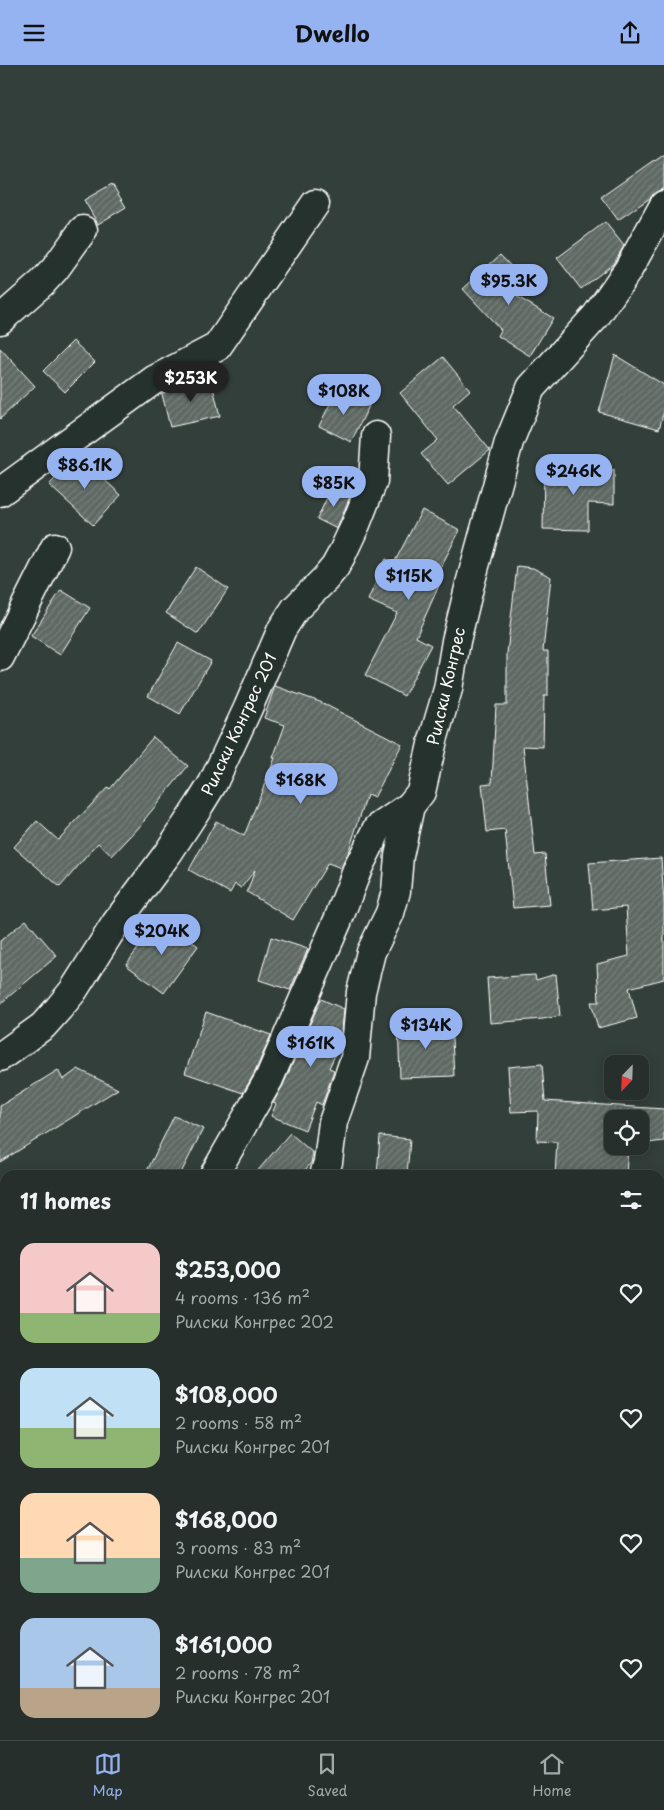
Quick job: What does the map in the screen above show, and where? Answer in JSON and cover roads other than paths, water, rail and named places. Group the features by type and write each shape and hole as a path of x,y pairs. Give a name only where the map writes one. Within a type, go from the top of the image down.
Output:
{"street":[{"path":"0,492 154,380 217,347 315,204"},
{"name":"Рилски Конгрес","path":"326,1170 333,1121 355,1058 361,992 371,952 390,913 396,891 399,856 410,806 421,793 433,740 448,689 456,641 470,584 509,442 522,406 531,388 596,316 628,270 664,205"},
{"path":"0,320 44,282 83,230"},
{"name":"Рилски Конгрес 201","path":"0,1057 43,1026 59,1009 116,923 168,853 213,783 282,629 295,609 334,567 356,524 373,481 376,436"},
{"path":"0,657 55,547"},
{"path":"217,1170 269,1079 338,920 358,868 378,828 410,806"}]}
